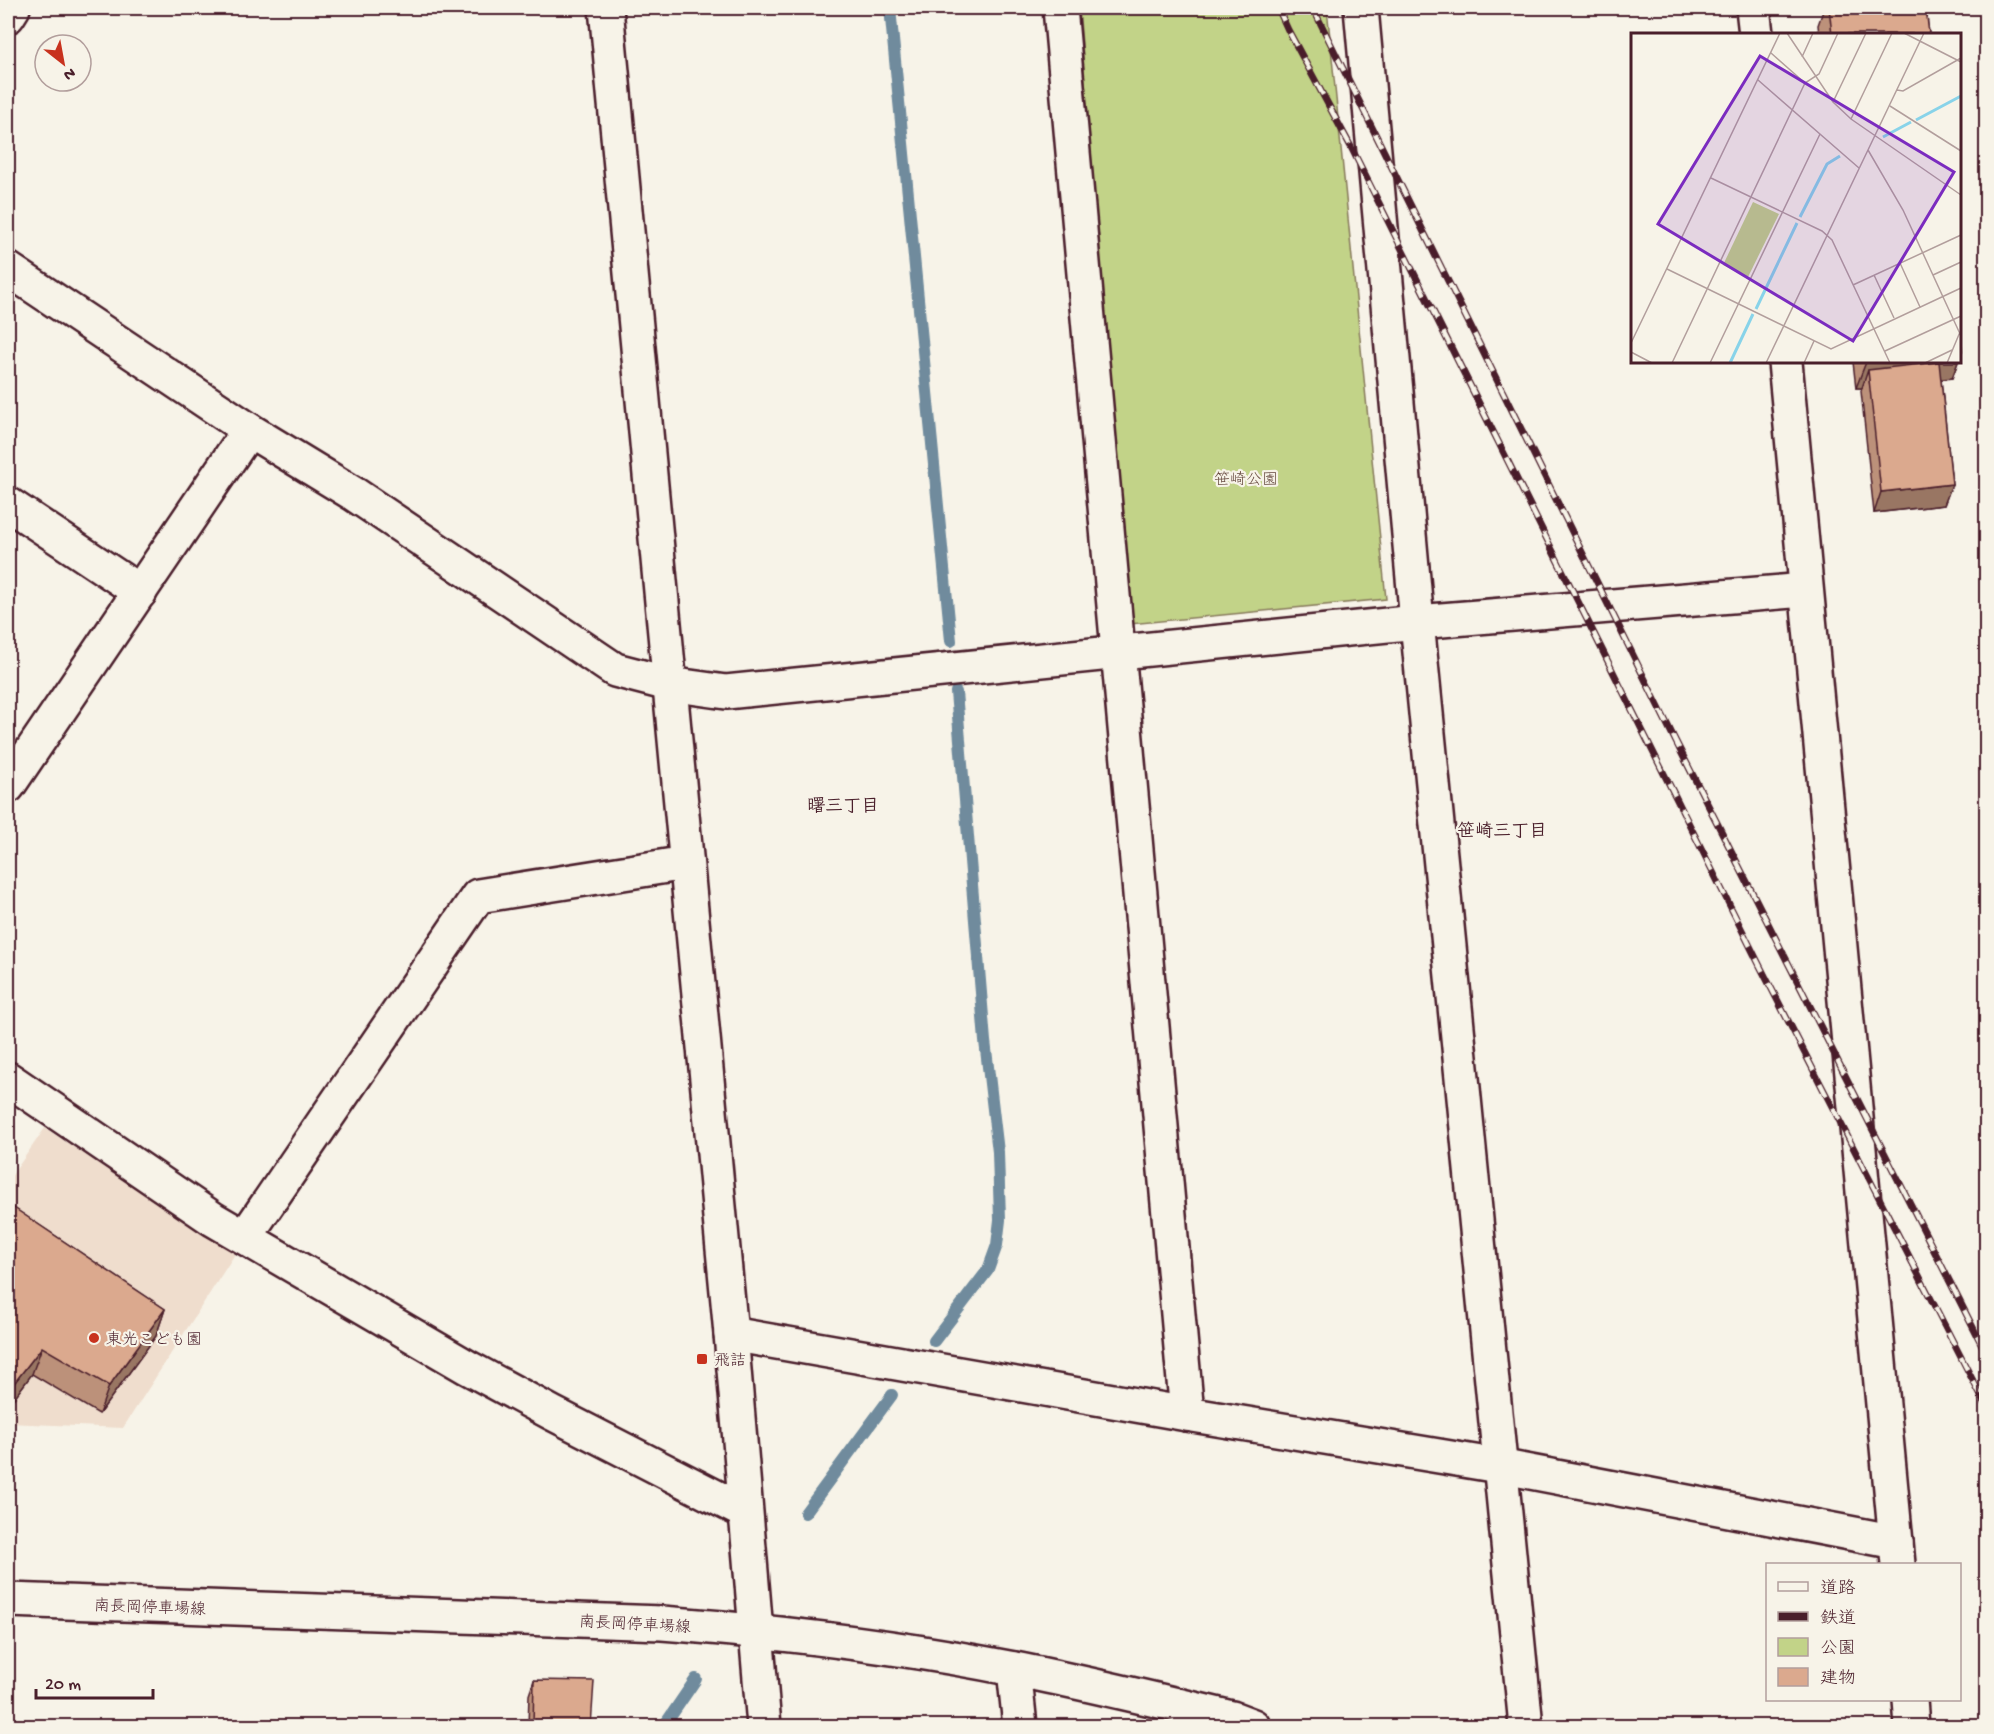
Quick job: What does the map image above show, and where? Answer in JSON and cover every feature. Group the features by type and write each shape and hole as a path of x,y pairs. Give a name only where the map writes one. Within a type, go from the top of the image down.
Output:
{"street":[{"path":"8,16 13,8"},
{"path":"606,8 731,1335 764,1726"},
{"path":"1060,8 1186,1414"},
{"path":"1361,8 1417,622 1526,1726"},
{"path":"1753,8 1756,33"},
{"path":"8,269 249,430 354,494 615,670 669,684 726,693 1117,651 1417,622 1805,590"},
{"path":"731,1335 1499,1466 1897,1553 1785,363"},
{"path":"8,786 249,430"},
{"path":"8,504 140,592"},
{"path":"245,1237 478,896 686,863"},
{"path":"8,1079 213,1219 457,1361 552,1413 745,1512"},
{"name":"南長岡停車場線","path":"8,1600 662,1623 756,1631 891,1647 1014,1669 1240,1724"},
{"path":"1014,1669 1020,1726"},
{"path":"1910,1701 1912,1726"}],"shaded area":[{"name":"東光こども園","path":"45,1128 235,1254 123,1428 8,1423 8,1181"}],"green space":[{"name":"笹崎公園","path":"1079,8 1327,8 1386,599 1130,624"}],"building":[{"path":"1829,8 1926,8 1929,33 1832,33"},
{"path":"1939,363 1952,484 1881,492 1868,370"},
{"name":"東光こども園","path":"8,1204 165,1309 109,1386 42,1347 15,1382 8,1378"},
{"path":"534,1680 594,1681 591,1726 533,1726"}],"waterway":[{"path":"890,8 951,641"},
{"path":"934,1341 988,1270 997,1245 1000,1220 998,1152 985,1041 956,692"},
{"path":"805,1513 892,1395"},
{"path":"664,1726 696,1679"}],"railway":[{"path":"1278,8 1350,145 1761,968 1986,1406"},
{"path":"1313,8 1676,742 1986,1353"}],"place":[{"name":"東光こども園","path":"94,1338"},
{"name":"飛詰","path":"702,1359"}],"district":[{"name":"曙三丁目","path":"843,805"},
{"name":"笹崎三丁目","path":"1502,830"}]}
